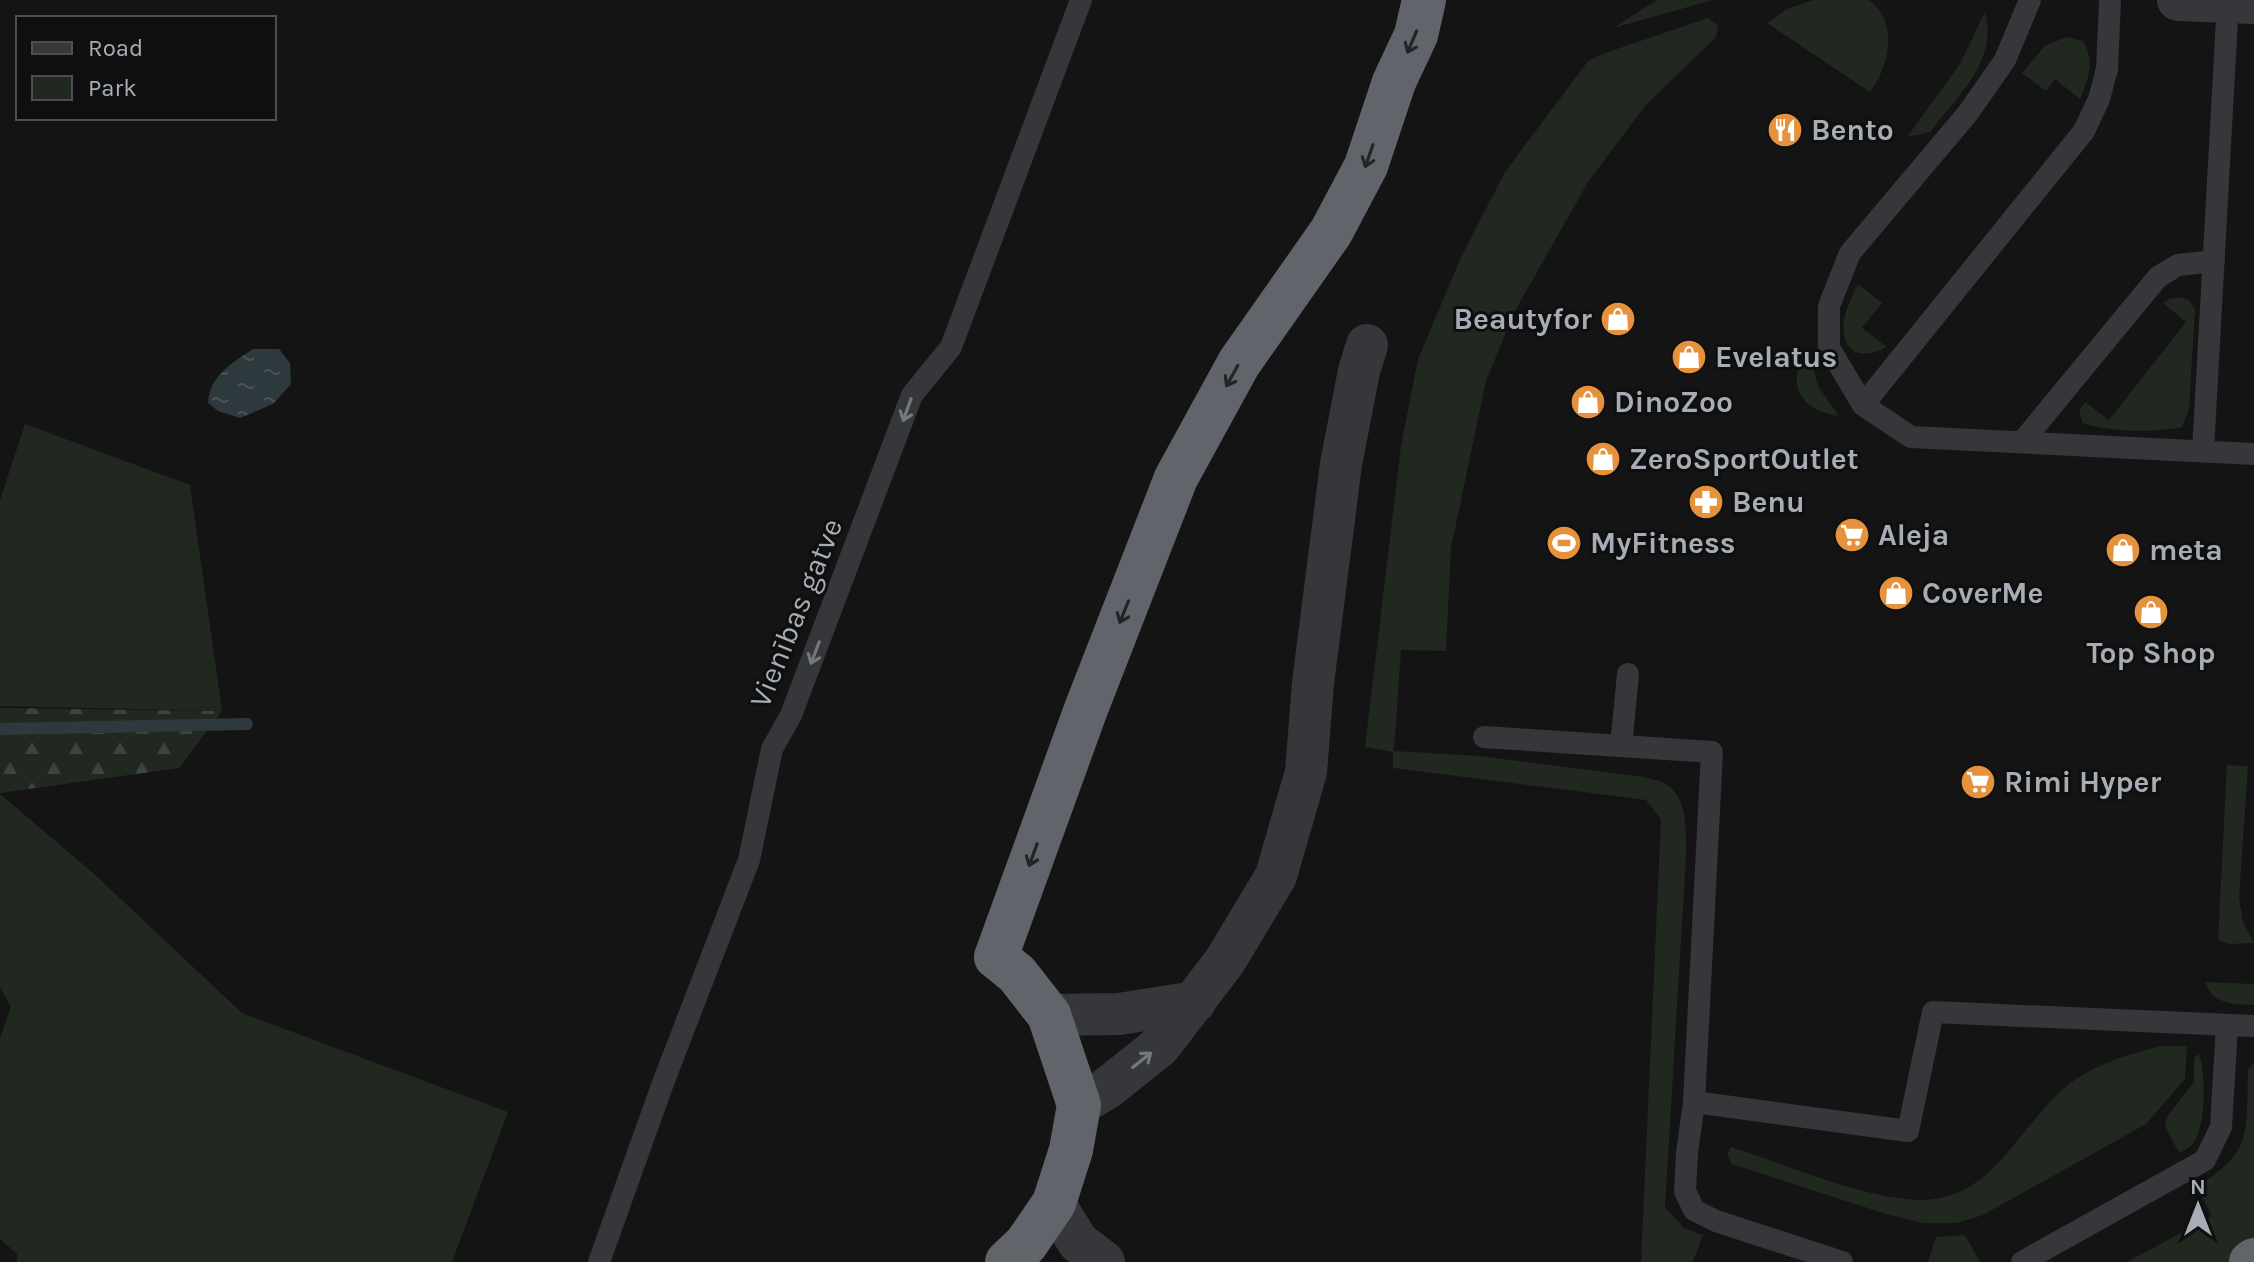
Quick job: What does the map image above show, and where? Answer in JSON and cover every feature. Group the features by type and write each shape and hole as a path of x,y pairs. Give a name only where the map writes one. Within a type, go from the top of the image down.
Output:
{"highway":[{"path":"1007,1262 1026,1244 1054,1203 1071,1150 1079,1105 1049,1015 1017,974 996,957 1086,709 1176,478 1239,363 1331,232 1366,166 1394,82 1416,35 1424,0"}],"street":[{"path":"2178,0 2241,2"},
{"path":"1079,1105 1106,1089 1160,1046 1225,961 1276,876 1306,772 1313,683 1341,464 1367,345"},
{"path":"1049,1015 1119,1014 1195,1002"},
{"path":"1054,1203 1078,1242 1104,1262"}],"lane":[{"name":"Vienības gatve","path":"599,1262 663,1083 749,860 772,749 791,715 912,395 951,347 1081,0"},
{"path":"2030,0 2005,60 1968,113 1850,253 1829,306 1829,348 1863,405 1911,437 2254,454"},
{"path":"1863,405 2084,131 2099,99 2107,69 2110,0"},
{"path":"2203,451 2214,261 2241,2"},
{"path":"2022,442 2158,277 2178,265 2214,261"},
{"path":"1621,746 1628,674"},
{"path":"1484,737 1712,752 1694,1102 1685,1191 1694,1210 1716,1221 1842,1262"},
{"path":"1694,1102 1908,1131 1933,1012 2254,1026"},
{"path":"2022,1262 2205,1160 2221,1127 2227,1025"}],"green space":[{"path":"1657,0 1713,0 1613,28"},
{"path":"1813,0 1868,0 1878,9 1888,32 1888,44 1882,70 1870,92 1767,23 1787,9"},
{"path":"1985,12 1988,30 1986,47 1973,77 1930,132 1907,137 1960,64"},
{"path":"1708,18 1718,25 1716,37 1645,106 1588,182 1515,311 1486,381 1451,548 1446,651 1401,650 1394,751 1480,756 1644,777 1664,783 1678,797 1684,816 1686,856 1665,1207 1684,1228 1703,1235 1693,1262 1641,1262 1661,819 1646,800 1393,768 1393,752 1365,747 1401,446 1418,359 1462,255 1505,172 1588,61"},
{"path":"2066,37 2083,41 2089,55 2088,77 2080,99 2055,79 2046,91 2022,73 2045,46"},
{"path":"1858,284 1882,303 1862,328 1887,347 1868,353 1854,351 1845,339 1846,311"},
{"path":"2181,297 2190,301 2195,310 2189,409 2182,427 2132,431 2083,423 2079,411 2085,402 2109,420 2186,322 2163,303"},
{"path":"1808,349 1818,386 1839,416 1814,408 1800,393 1797,373"},
{"path":"25,424 190,485 222,711 0,706 0,500"},
{"path":"0,708 222,711 179,768 0,793"},
{"path":"2227,765 2248,766 2239,898 2243,922 2254,943 2228,944 2218,940"},
{"path":"0,794 92,872 242,1013 508,1112 452,1262 17,1262 17,1254 0,1239 0,1038 11,1007 0,987"},
{"path":"2205,982 2254,984 2254,1005 2218,999"},
{"path":"2161,1046 2187,1046 2185,1079 2146,1124 1983,1215 1957,1223 1923,1223 1886,1214 1732,1164 1727,1154 1731,1147 1861,1190 1906,1199 1934,1199 1958,1193 1996,1166 2044,1108 2073,1081 2109,1062"},
{"path":"2199,1054 2204,1085 2201,1124 2193,1144 2179,1153 2165,1126 2168,1115 2194,1082 2194,1058"},
{"path":"2254,1062 2254,1262 2127,1262 2212,1216 2197,1186 2215,1174 2238,1151 2246,1124 2248,1069"},
{"path":"1965,1235 1980,1262 1928,1262 1936,1237"}],"water":[{"path":"253,349 279,349 290,363 291,384 273,404 240,418 218,411 208,403 213,385 223,371"}],"waterway":[{"path":"0,729 247,724"}],"place":[{"name":"Bento","path":"1785,130"},
{"name":"Beautyfor","path":"1618,319"},
{"name":"Evelatus","path":"1689,357"},
{"name":"DinoZoo","path":"1588,402"},
{"name":"ZeroSportOutlet","path":"1603,459"},
{"name":"Benu","path":"1706,502"},
{"name":"Aleja","path":"1852,535"},
{"name":"MyFitness","path":"1564,543"},
{"name":"meta","path":"2123,550"},
{"name":"CoverMe","path":"1896,593"},
{"name":"Top Shop","path":"2151,612"},
{"name":"Rimi Hyper","path":"1978,782"}]}
